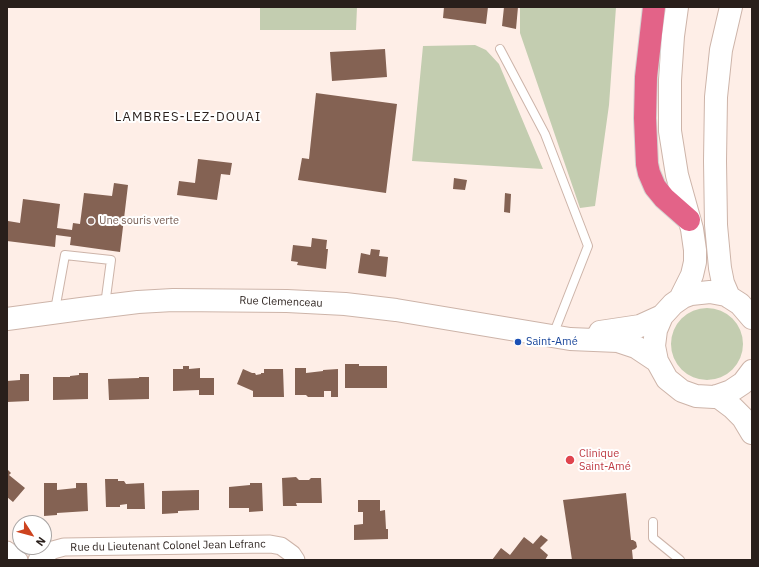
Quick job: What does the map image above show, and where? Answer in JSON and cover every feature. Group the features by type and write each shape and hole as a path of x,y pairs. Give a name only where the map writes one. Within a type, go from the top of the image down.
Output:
{"highway":[{"path":"654,7 646,77 645,137 647,164 654,187 689,220"}],"main road":[{"path":"677,7 673,36 670,80 670,131 677,175 694,240 695,262 689,281 680,299"},
{"path":"730,7 721,50 716,97 716,225 723,283 744,308"},
{"path":"744,308 718,293 706,292 691,294 680,299 670,306 658,323 654,338 654,350 657,361 667,379 682,391 700,397 717,396 734,390 743,383 752,371"},
{"name":"Rue Clemenceau","path":"7,319 138,302 189,299 345,304 396,310 553,336 584,340 624,342 657,361"},
{"name":"Rue Clemenceau","path":"553,336 633,328 647,324 662,316"},
{"path":"717,396 733,408 752,433"}],"street":[{"name":"Rue du Lieutenant Colonel Jean Lefranc","path":"38,560 52,550 64,548 270,544 281,546 292,554 296,560"},
{"path":"7,550 19,560"}],"lane":[{"path":"500,49 545,134 588,246 553,336"},
{"path":"55,312 65,255 111,260 105,306"},
{"path":"653,522 653,538 680,560"}],"green space":[{"path":"260,7 357,7 356,30 260,30"},
{"path":"520,7 616,7 609,105 595,206 580,208 520,33"},
{"path":"475,45 486,50 499,64 543,169 412,161 423,46"},
{"path":"707,308 727,314 737,324 743,344 737,364 727,374 707,380 687,374 677,364 671,344 677,324 687,314"}],"building":[{"path":"444,7 488,7 486,24 443,18"},
{"path":"504,7 518,7 516,29 502,26"},
{"path":"385,49 387,77 332,81 330,52"},
{"path":"316,93 397,104 386,193 298,180 302,158 309,159"},
{"path":"198,159 232,163 230,175 221,174 217,200 177,195 179,181 195,183"},
{"path":"454,178 467,180 465,190 453,189"},
{"path":"114,183 128,185 120,252 70,245 71,237 56,235 55,247 7,241 8,221 20,223 23,199 60,204 57,228 72,230 73,223 80,224 84,193 112,196"},
{"path":"505,193 511,194 510,213 504,212"},
{"path":"312,238 327,240 326,249 328,249 326,269 297,265 298,262 291,261 293,245 311,247"},
{"path":"371,249 380,250 379,256 388,257 386,277 358,273 361,253 370,255"},
{"path":"345,364 359,364 359,366 387,366 387,388 345,388"},
{"path":"183,366 189,366 189,369 200,368 200,378 214,378 214,395 199,395 199,390 173,391 173,369 183,369"},
{"path":"295,368 306,368 306,373 338,369 338,397 331,397 331,391 324,391 324,397 295,395"},
{"path":"243,369 255,373 256,375 264,373 264,369 283,369 284,397 253,397 253,391 237,384"},
{"path":"79,373 88,373 88,399 53,400 53,377 70,377 79,375"},
{"path":"20,374 29,374 29,401 7,402 7,381 20,380"},
{"path":"149,377 149,399 109,400 108,379"},
{"path":"7,469 11,473 9,475 25,488 13,502 7,497"},
{"path":"296,477 299,480 321,478 322,503 296,503 297,506 283,506 282,478"},
{"path":"105,479 118,479 118,481 124,481 126,484 144,483 145,509 127,509 127,504 120,505 120,507 106,507"},
{"path":"44,483 57,483 57,490 76,488 76,483 87,483 88,511 44,515"},
{"path":"250,483 262,483 263,511 249,512 249,508 229,508 229,487 250,485"},
{"path":"199,490 199,510 178,511 178,513 162,514 162,491"},
{"path":"626,493 631,540 636,542 637,547 632,550 633,560 572,560 563,500"},
{"path":"358,500 380,500 380,511 385,510 388,539 354,540 354,525 363,524 363,512 358,512"},
{"path":"541,535 548,540 540,548 548,555 545,560 492,560 501,548 510,555 524,537 533,544"}],"place":[{"name":"Une souris verte","path":"91,221"},
{"name":"Saint-Amé","path":"518,342"},
{"name":"Clinique Saint-Amé","path":"570,460"}],"district":[{"name":"LAMBRES-LEZ-DOUAI","path":"188,117"}]}
